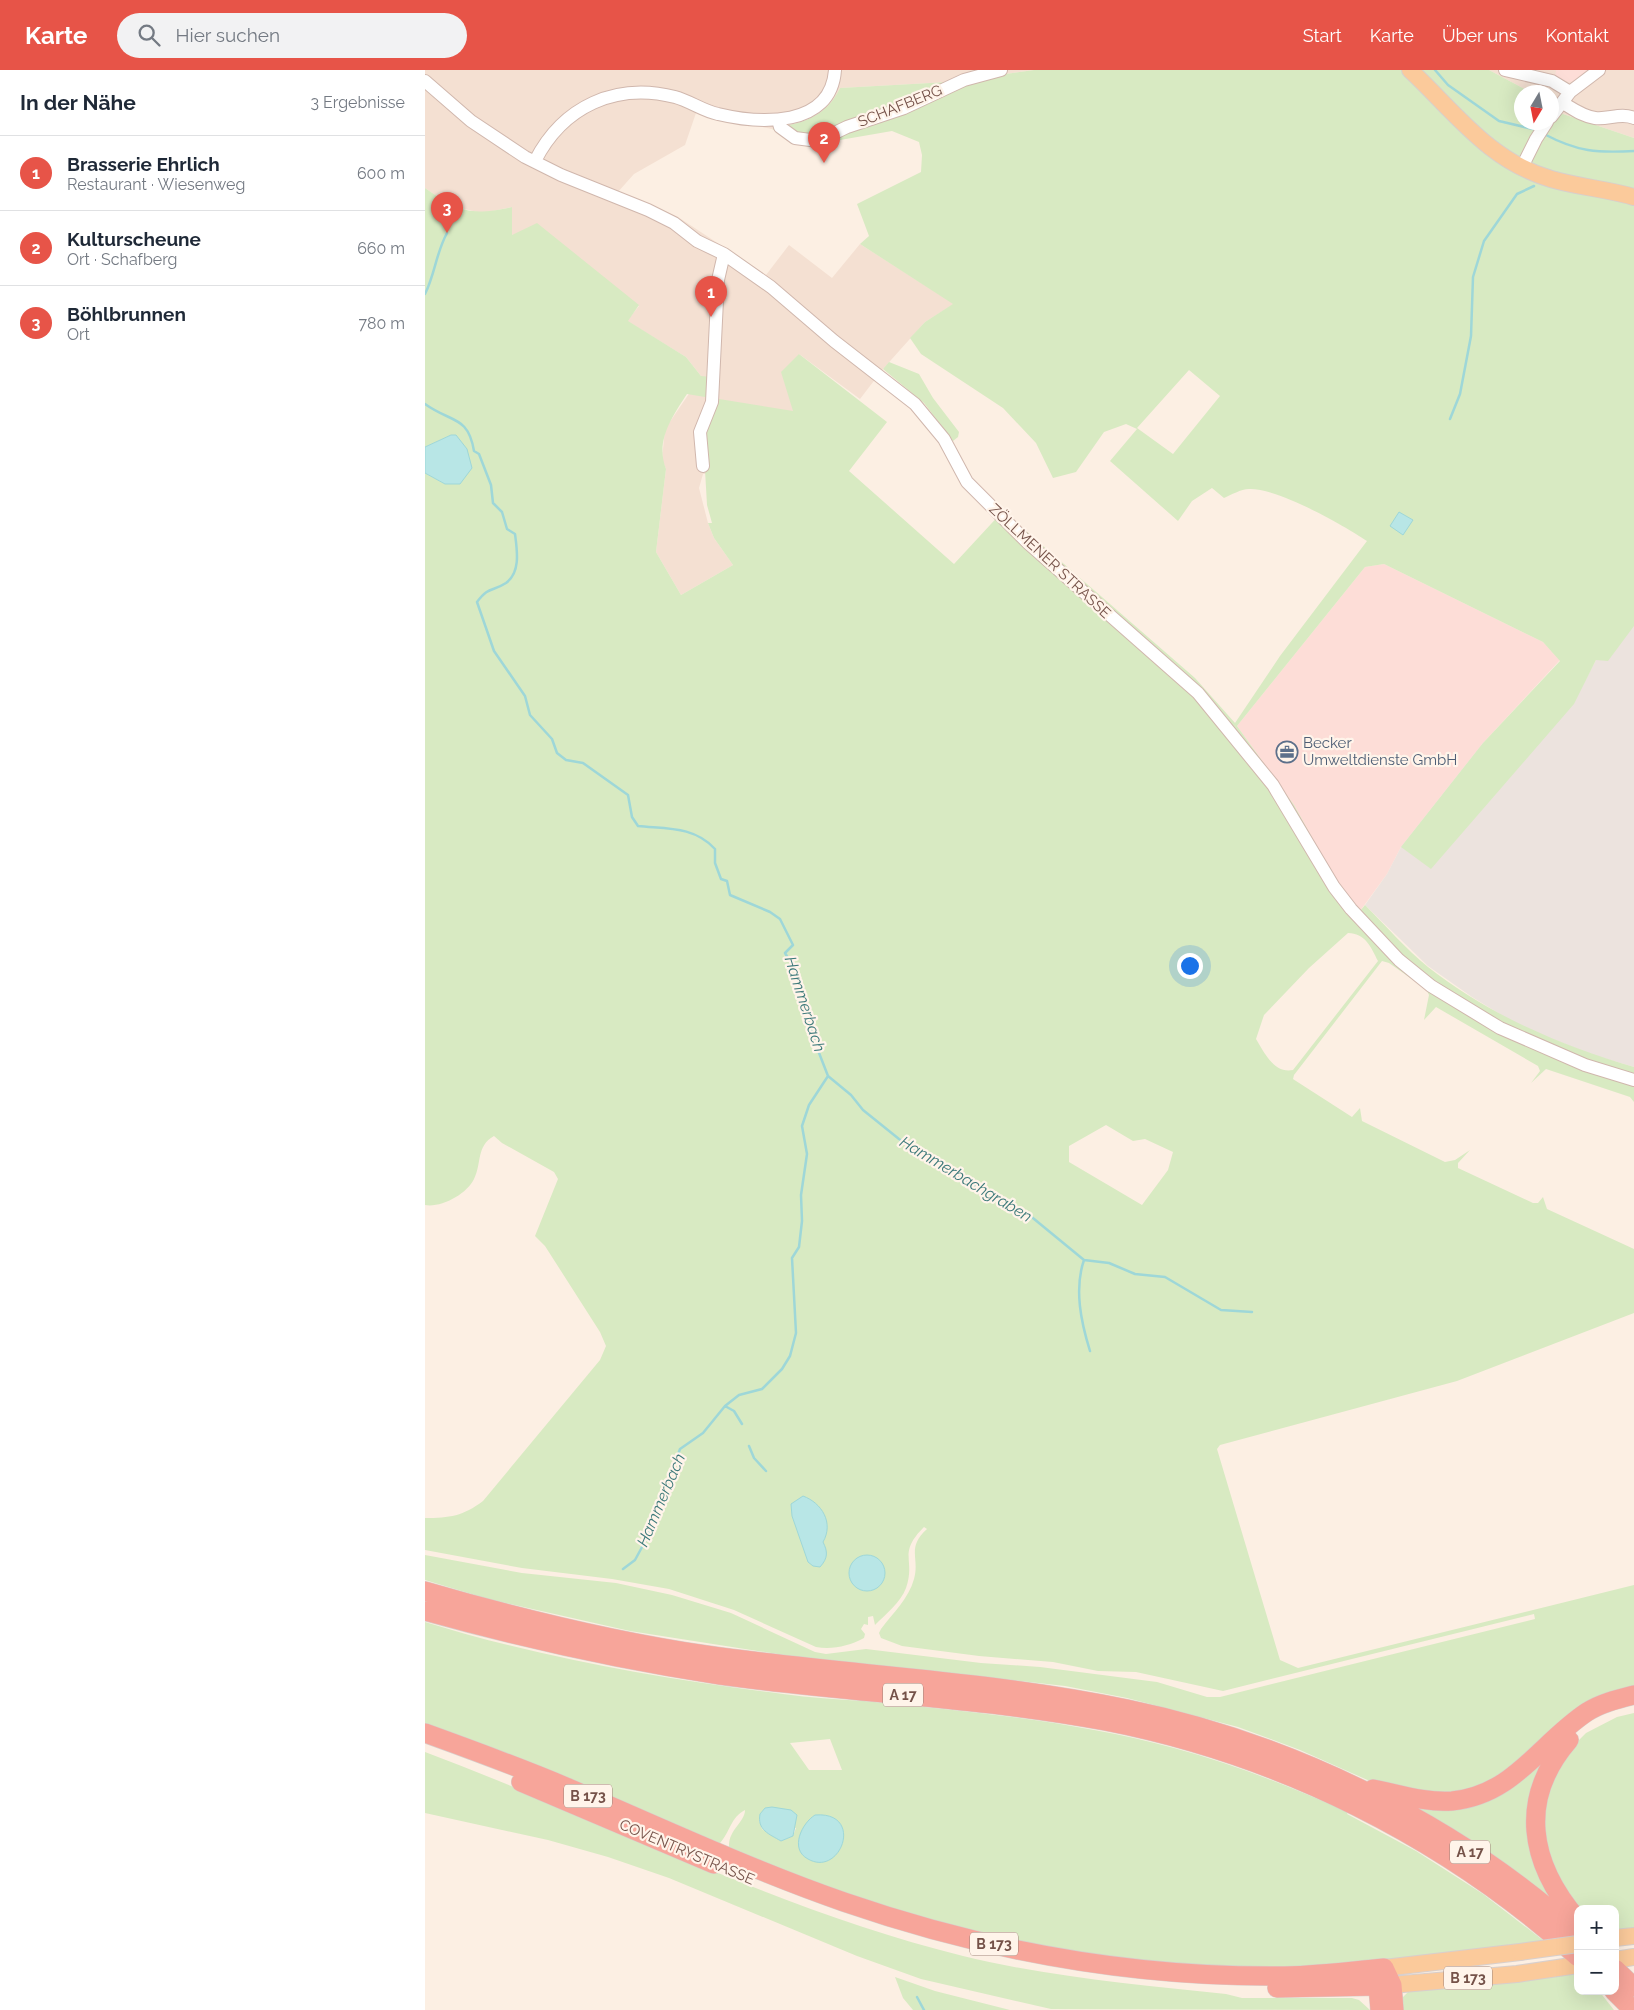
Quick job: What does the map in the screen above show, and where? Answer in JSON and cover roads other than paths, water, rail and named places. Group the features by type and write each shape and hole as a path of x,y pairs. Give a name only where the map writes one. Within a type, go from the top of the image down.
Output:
{"highway":[{"name":"A 17","path":"425,1591 557,1626 669,1649 787,1666 1030,1692 1127,1709 1179,1721 1247,1743 1352,1785 1467,1850 1527,1893 1574,1931"},
{"name":"A 17","path":"425,1611 552,1644 658,1665 818,1687 1036,1710 1105,1721 1197,1744 1308,1784 1415,1837 1482,1879 1549,1931 1574,1953"},
{"path":"1352,1785 1426,1800 1453,1801 1476,1796 1502,1785 1515,1776 1574,1722 1589,1711 1615,1700 1634,1695"},
{"path":"1574,1915 1551,1884 1537,1848 1535,1813 1541,1788 1551,1764 1560,1751 1582,1728 1613,1712 1634,1706"},
{"name":"B 173","path":"425,1732 563,1786 742,1862 843,1902 958,1936 1049,1956 1166,1971 1385,1980"},
{"name":"COVENTRYSTRASSE","path":"425,1746 520,1782 809,1902 887,1929 957,1948 1101,1976 1195,1986 1339,1988"},
{"path":"1619,1973 1634,1987"},
{"path":"1380,2010 1385,1980"},
{"path":"1385,1980 1394,2010"},
{"name":"B 173","path":"1339,1988 1385,1980"},
{"path":"1339,1988 1358,1994 1373,2010"},
{"path":"1609,1995 1619,2010"},
{"path":"1618,1995 1633,2010"}],"main road":[{"path":"1410,70 1475,137 1498,154 1522,167 1551,179 1627,195"},
{"path":"1619,1938 1634,1936"},
{"name":"B 173","path":"1385,1980 1520,1952 1574,1945"},
{"path":"1619,1959 1634,1957"},
{"name":"B 173","path":"1385,1980 1544,1970 1574,1966"}],"street":[{"path":"535,161 554,135 581,110 605,96 653,92 677,98 717,114 767,121 778,120 814,108 824,102 834,82 835,70"},
{"name":"SCHAFBERG","path":"778,120 781,127 795,138 817,140 847,127 904,108 963,80 1001,70"},
{"path":"1505,70 1552,80 1581,114 1596,118 1621,116 1634,118"},
{"path":"1559,107 1567,97 1599,70"},
{"name":"ZÖLLMENER STRASSE","path":"425,81 471,121 506,146 561,175 648,210 724,254 771,287 834,341 915,404 943,439 967,482 973,489 1028,543 1198,693 1261,768 1286,804 1333,887 1351,910 1399,960 1431,986 1501,1028 1576,1061 1634,1080"},
{"path":"1522,167 1542,130"},
{"path":"703,466 700,432 713,402 718,280 724,254"}],"water":[{"path":"451,435 456,435 467,449 472,468 460,484 445,484 425,473 425,447"},
{"path":"1399,512 1413,520 1403,535 1390,526"},
{"path":"803,1496 816,1503 827,1521 826,1535 823,1542 826,1555 825,1561 820,1567 813,1566 808,1562 792,1516 791,1504"},
{"path":"867,1555 874,1556 880,1560 884,1566 884,1580 880,1586 874,1590 867,1591 860,1590 854,1586 850,1580 849,1573 850,1566 854,1560 860,1556"},
{"path":"772,1807 791,1810 797,1815 793,1836 781,1841 768,1834 762,1828 760,1814 765,1808"},
{"path":"815,1815 830,1817 840,1823 843,1832 843,1843 830,1860 820,1862 808,1859 802,1855 799,1849 799,1836 806,1824"}],"waterway":[{"path":"1435,70 1448,85 1499,121 1514,125"},
{"path":"1544,134 1567,145 1588,150 1609,152 1634,151"},
{"path":"1450,419 1460,394 1471,336 1473,277 1484,241 1517,194 1534,186"},
{"path":"425,294 447,233"},
{"name":"Hammerbach","path":"425,404 463,425 471,439 474,451 479,454 491,485 493,503 502,512 507,529 515,534 517,560 514,573 506,583 488,591 477,602 494,651 525,696 530,715 552,739 557,753 566,760 583,763 628,795 632,817 638,826 679,830 698,836 715,849 715,863 721,879 727,881 730,895 770,912 780,919 793,945 785,953 795,970 814,1040 828,1076 809,1105 802,1126 807,1154 801,1195 802,1221 799,1247 792,1258 796,1333 790,1356 782,1369 762,1389 739,1395 725,1406 703,1433 680,1449 648,1536 635,1560 623,1569"},
{"name":"Hammerbachgraben","path":"828,1076 851,1095 863,1110 899,1139 962,1179 994,1194 1028,1214 1084,1260 1109,1263 1135,1274 1165,1277 1221,1310 1252,1312"},
{"name":"Hammerbachgraben","path":"1084,1260 1079,1282 1079,1294 1084,1329 1090,1351"},
{"path":"725,1406 734,1411 742,1424"},
{"path":"749,1446 754,1458 766,1471"},
{"path":"917,1997 924,2010"}],"place":[{"name":"Kulturscheune","path":"824,163"},
{"name":"Böhlbrunnen","path":"447,233"},
{"name":"Brasserie Ehrlich","path":"711,317"},
{"name":"Becker Umweltdienste GmbH","path":"1287,752"}]}
